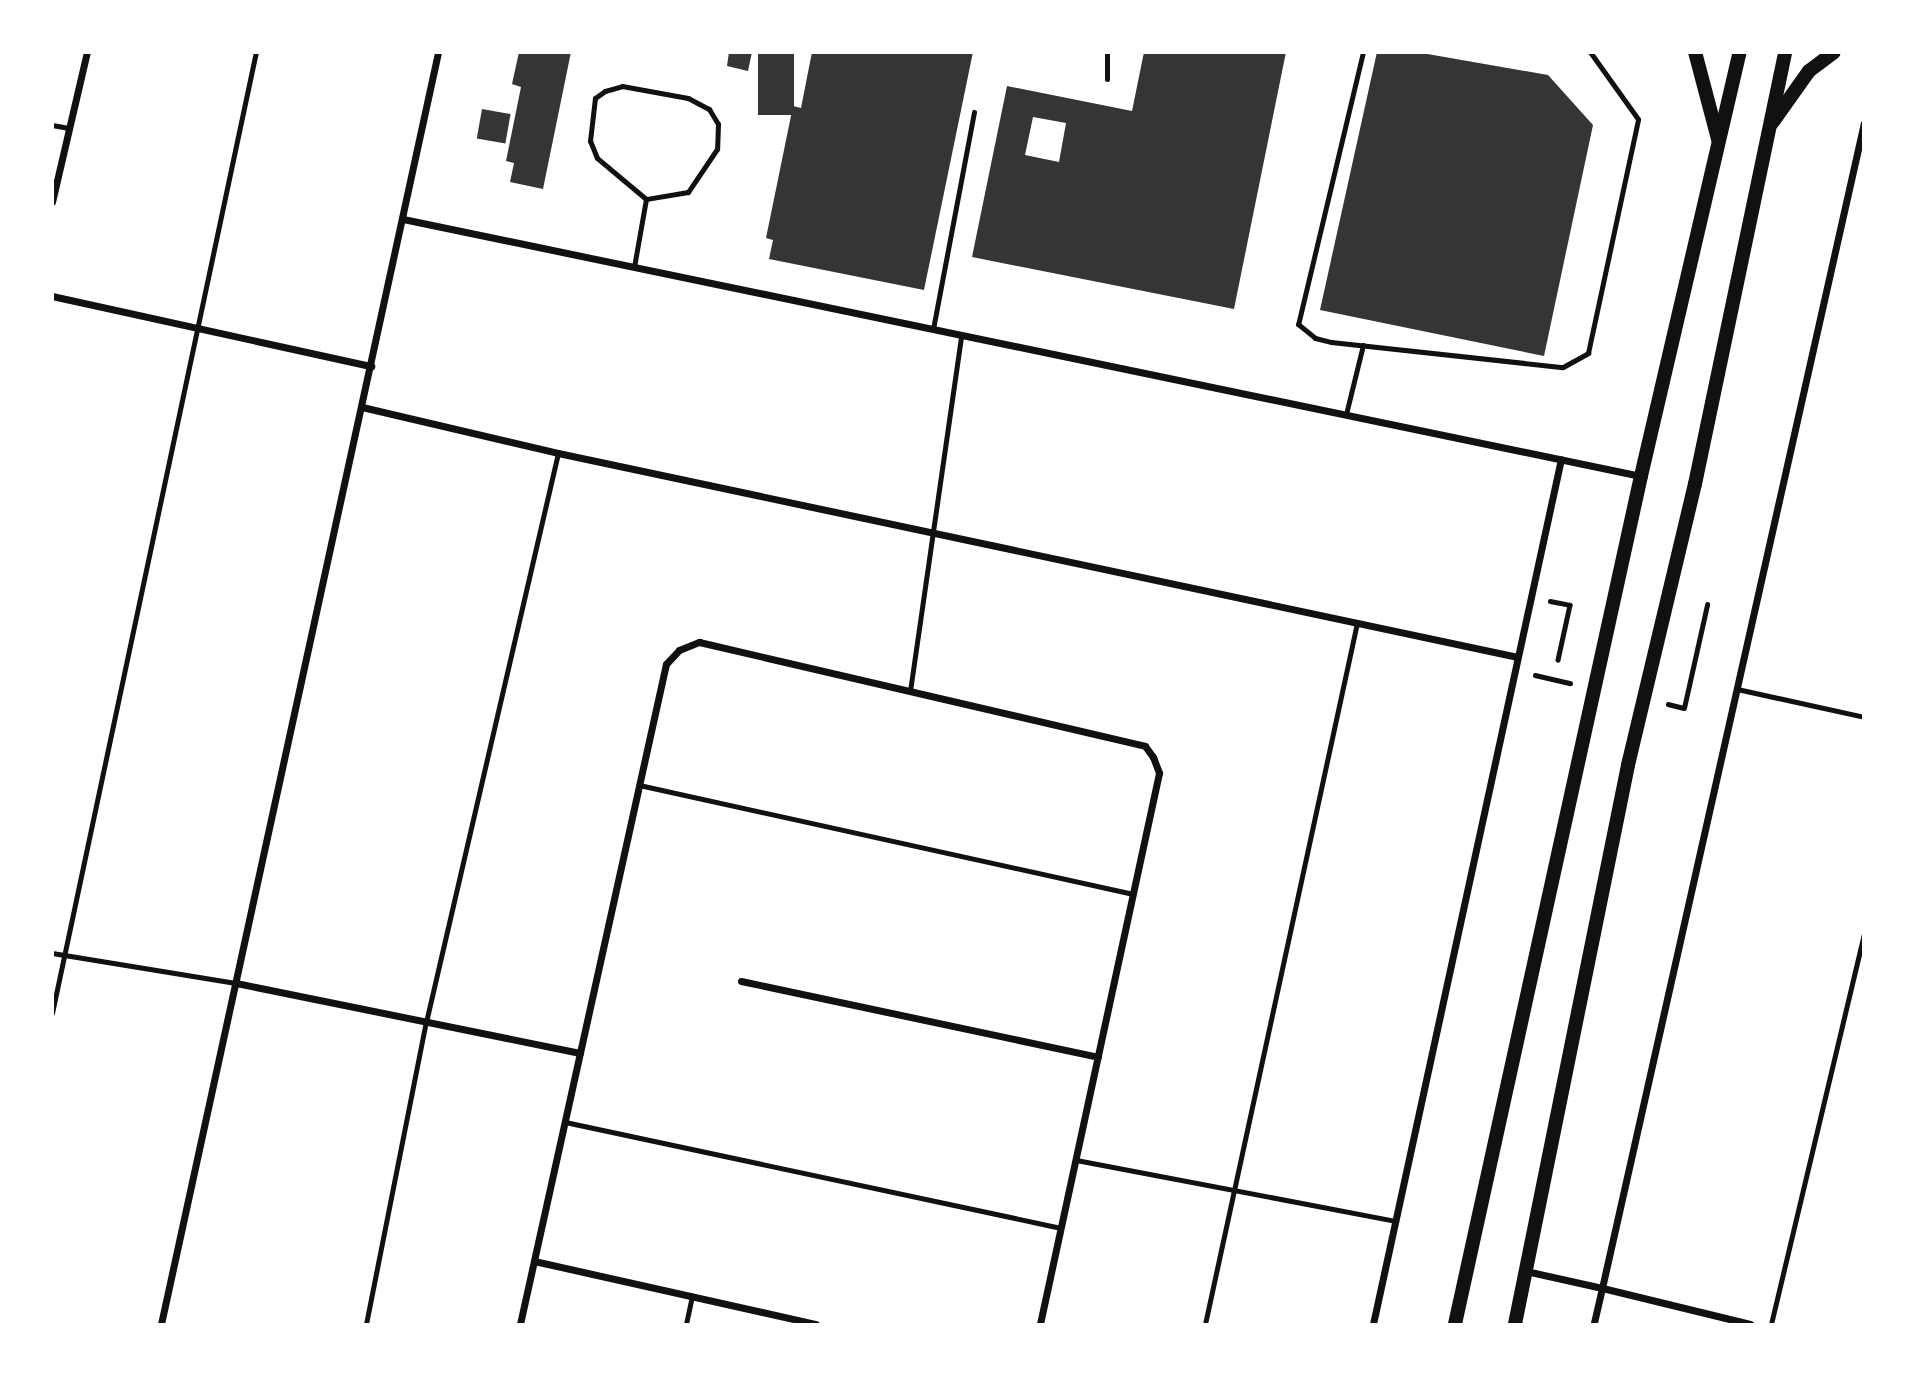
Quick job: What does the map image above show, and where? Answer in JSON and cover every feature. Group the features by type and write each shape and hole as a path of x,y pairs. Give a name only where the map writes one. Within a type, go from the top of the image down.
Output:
{"main road":[{"path":"1695,52 1719,144"},
{"path":"1455,1325 1642,476 1740,52"},
{"path":"1515,1325 1628,765 1695,484 1784,52"},
{"path":"1769,127 1809,71 1834,52"}],"street":[{"path":"52,202 86,52"},
{"path":"161,1325 438,52"},
{"path":"1594,1325 1737,689 1858,131 1864,123"},
{"path":"403,219 1642,476"},
{"path":"52,296 371,366"},
{"path":"362,407 558,453 1518,657"},
{"path":"1373,1325 1561,459"},
{"path":"520,1325 666,664 679,650 699,642 1145,746 1159,773 1040,1325"},
{"path":"741,981 1098,1057"},
{"path":"236,983 580,1054"},
{"path":"534,1261 816,1325"},
{"path":"1526,1271 1750,1325"}],"lane":[{"path":"52,1013 201,327 256,52"},
{"path":"1107,52 1107,79"},
{"path":"1363,52 1298,324 1315,338 1563,367 1588,353 1638,119 1590,52"},
{"path":"622,86 688,98 709,109 718,124 717,149 688,192 646,200 597,158 590,141 595,98 605,91 622,86"},
{"path":"933,329 974,112"},
{"path":"52,125 69,128"},
{"path":"634,267 646,200"},
{"path":"910,691 961,335"},
{"path":"1346,414 1363,345"},
{"path":"366,1325 426,1022 558,453"},
{"path":"1205,1325 1357,623"},
{"path":"1737,689 1864,717"},
{"path":"639,785 1133,894"},
{"path":"1771,1325 1864,933"},
{"path":"52,953 236,983"},
{"path":"565,1122 1061,1228"},
{"path":"1076,1160 1396,1221"},
{"path":"686,1325 692,1296"}],"path":[{"path":"1546,613 1549,601 1570,606 1558,660"},
{"path":"1684,708 1707,605"},
{"path":"1532,674 1535,662"}],"building":[{"path":"519,52 571,52 543,189 510,182 514,163 506,161 521,87 512,84"},
{"path":"729,52 752,52 748,71 727,66"},
{"path":"758,52 794,52 794,115 758,115"},
{"path":"812,52 973,52 924,290 769,259 773,240 766,238 793,106 801,108"},
{"path":"1144,52 1286,52 1234,309 972,257 1007,86 1132,111","holes":["1033,117 1066,123 1059,162 1025,155"]},
{"path":"1377,52 1416,52 1548,75 1593,125 1544,356 1320,310"},
{"path":"482,109 511,114 505,144 477,139"}]}
